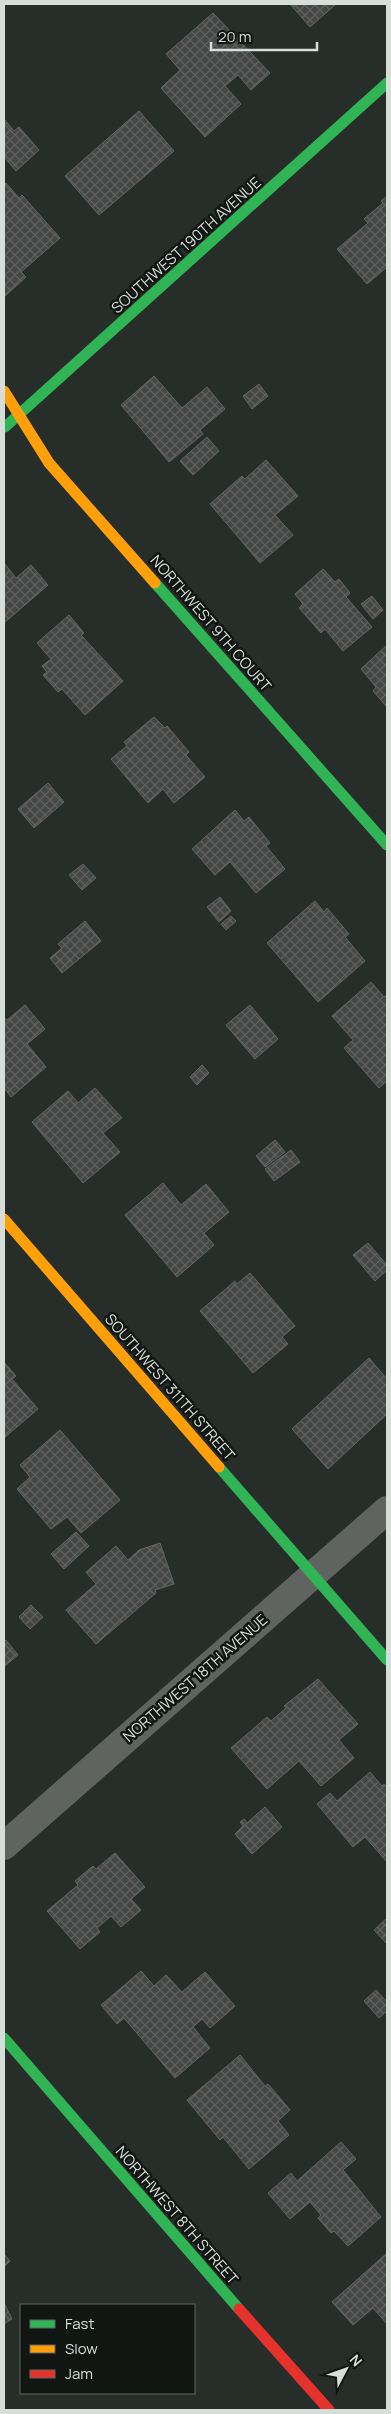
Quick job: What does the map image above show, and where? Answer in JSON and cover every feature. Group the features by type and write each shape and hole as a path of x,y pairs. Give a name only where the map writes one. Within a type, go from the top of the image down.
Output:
{"street":[{"name":"SOUTHWEST 190TH AVENUE","path":"4,428 387,83"},
{"name":"NORTHWEST 9TH COURT","path":"4,391 18,416 50,463 387,845"},
{"name":"SOUTHWEST 311TH STREET","path":"4,1219 387,1660"},
{"name":"NORTHWEST 18TH AVENUE","path":"4,1846 387,1510"},
{"name":"NORTHWEST 8TH STREET","path":"4,2038 221,2289 329,2410"}],"building":[{"path":"290,4 336,4 310,27"},
{"path":"213,13 270,73 251,90 238,75 225,86 241,104 205,137 161,88 180,70 166,54"},
{"path":"139,111 174,151 99,215 65,176"},
{"path":"4,119 14,131 19,127 39,150 16,171 4,157"},
{"path":"6,183 19,198 22,195 60,238 21,272 26,277 4,297 4,185"},
{"path":"387,196 387,267 367,284 337,249 368,223 364,219 383,203 381,201"},
{"path":"154,376 182,408 207,387 225,409 200,430 203,434 169,462 121,405"},
{"path":"259,384 268,396 252,409 243,396"},
{"path":"207,437 219,451 193,475 180,461"},
{"path":"266,460 298,496 275,515 293,535 260,563 210,504 242,476 245,479"},
{"path":"4,563 16,578 31,565 48,585 4,623"},
{"path":"323,569 335,582 339,579 350,593 346,597 372,627 343,651 325,629 321,633 299,608 303,604 295,594"},
{"path":"372,596 383,610 373,619 361,604"},
{"path":"69,615 84,633 81,635 123,681 85,715 62,689 58,692 43,675 47,672 42,666 51,659 37,643"},
{"path":"387,645 387,707 373,691 376,687 361,669"},
{"path":"154,717 165,728 167,726 189,752 186,755 205,777 174,803 163,789 148,803 111,759 127,746 124,742"},
{"path":"48,783 64,802 34,828 18,809"},
{"path":"235,810 244,821 249,817 270,843 266,846 285,869 256,893 230,862 215,875 192,849"},
{"path":"83,864 96,878 82,890 69,875"},
{"path":"220,897 231,911 219,922 207,907"},
{"path":"315,901 324,912 327,908 349,934 345,937 365,961 318,1002 267,943"},
{"path":"231,916 236,921 226,930 221,924"},
{"path":"85,921 101,941 62,973 50,958 62,948 58,944"},
{"path":"371,982 384,997 387,995 387,1081 379,1088 344,1048 353,1040 332,1016"},
{"path":"25,1005 45,1029 27,1044 46,1067 11,1097 4,1088 4,1018 7,1020"},
{"path":"250,1005 278,1039 255,1059 226,1025"},
{"path":"202,1065 209,1073 197,1085 190,1077"},
{"path":"95,1088 122,1118 103,1133 120,1152 83,1183 32,1122 68,1091 78,1103"},
{"path":"275,1140 285,1152 265,1167 256,1156"},
{"path":"291,1150 300,1162 274,1181 265,1169"},
{"path":"163,1183 181,1205 206,1184 229,1212 204,1233 214,1245 177,1277 125,1215"},
{"path":"368,1243 387,1265 387,1270 375,1281 353,1255"},
{"path":"250,1273 295,1326 282,1337 288,1344 253,1373 200,1311 235,1281 237,1284"},
{"path":"369,1358 387,1379 387,1414 328,1469 292,1429"},
{"path":"4,1362 16,1376 12,1379 38,1409 4,1438"},
{"path":"60,1430 120,1500 81,1533 67,1517 51,1529 17,1489 30,1477 20,1465"},
{"path":"76,1532 89,1546 64,1569 51,1554"},
{"path":"160,1543 174,1584 155,1590 156,1593 96,1644 66,1610 96,1584 86,1572 116,1546 128,1560 139,1550"},
{"path":"31,1605 43,1617 30,1629 19,1617"},
{"path":"6,1640 18,1655 5,1666 4,1642"},
{"path":"318,1679 358,1724 339,1740 354,1758 321,1786 299,1761 267,1789 231,1748 267,1717 271,1721 286,1708 284,1706"},
{"path":"370,1772 382,1786 384,1784 387,1788 387,1862 365,1837 353,1847 317,1804 330,1793 337,1801"},
{"path":"265,1807 282,1827 252,1854 235,1834 243,1826 240,1822 244,1819 247,1823"},
{"path":"115,1853 145,1887 131,1899 141,1910 121,1927 111,1916 97,1928 100,1932 80,1949 47,1911 78,1885 75,1881 93,1866 96,1869"},
{"path":"387,1918 387,1944 374,1930"},
{"path":"141,1971 154,1986 166,1975 182,1992 205,1972 235,2006 210,2028 202,2019 193,2027 210,2048 175,2078 124,2018 117,2024 101,2005"},
{"path":"376,1990 387,2002 387,2011 379,2018 364,2001"},
{"path":"240,2055 265,2086 268,2084 290,2110 278,2121 289,2135 249,2169 223,2137 220,2140 187,2100"},
{"path":"341,2142 356,2159 343,2170 381,2217 348,2246 334,2231 331,2233 318,2218 321,2215 310,2202 290,2219 268,2193 291,2173 297,2181"},
{"path":"387,2253 387,2324 373,2308 353,2325 332,2302"},
{"path":"4,2254 10,2261 4,2267"},
{"path":"4,2303 12,2319 4,2324"}],"traffic: fast":[{"path":"5,427 387,83"},
{"path":"155,583 387,845"},
{"path":"219,1467 387,1660"},
{"path":"4,2038 239,2309"}],"traffic: slow":[{"path":"4,391 49,463 155,583"},
{"path":"4,1219 219,1467"}],"traffic: jam":[{"path":"239,2309 329,2410"}]}
